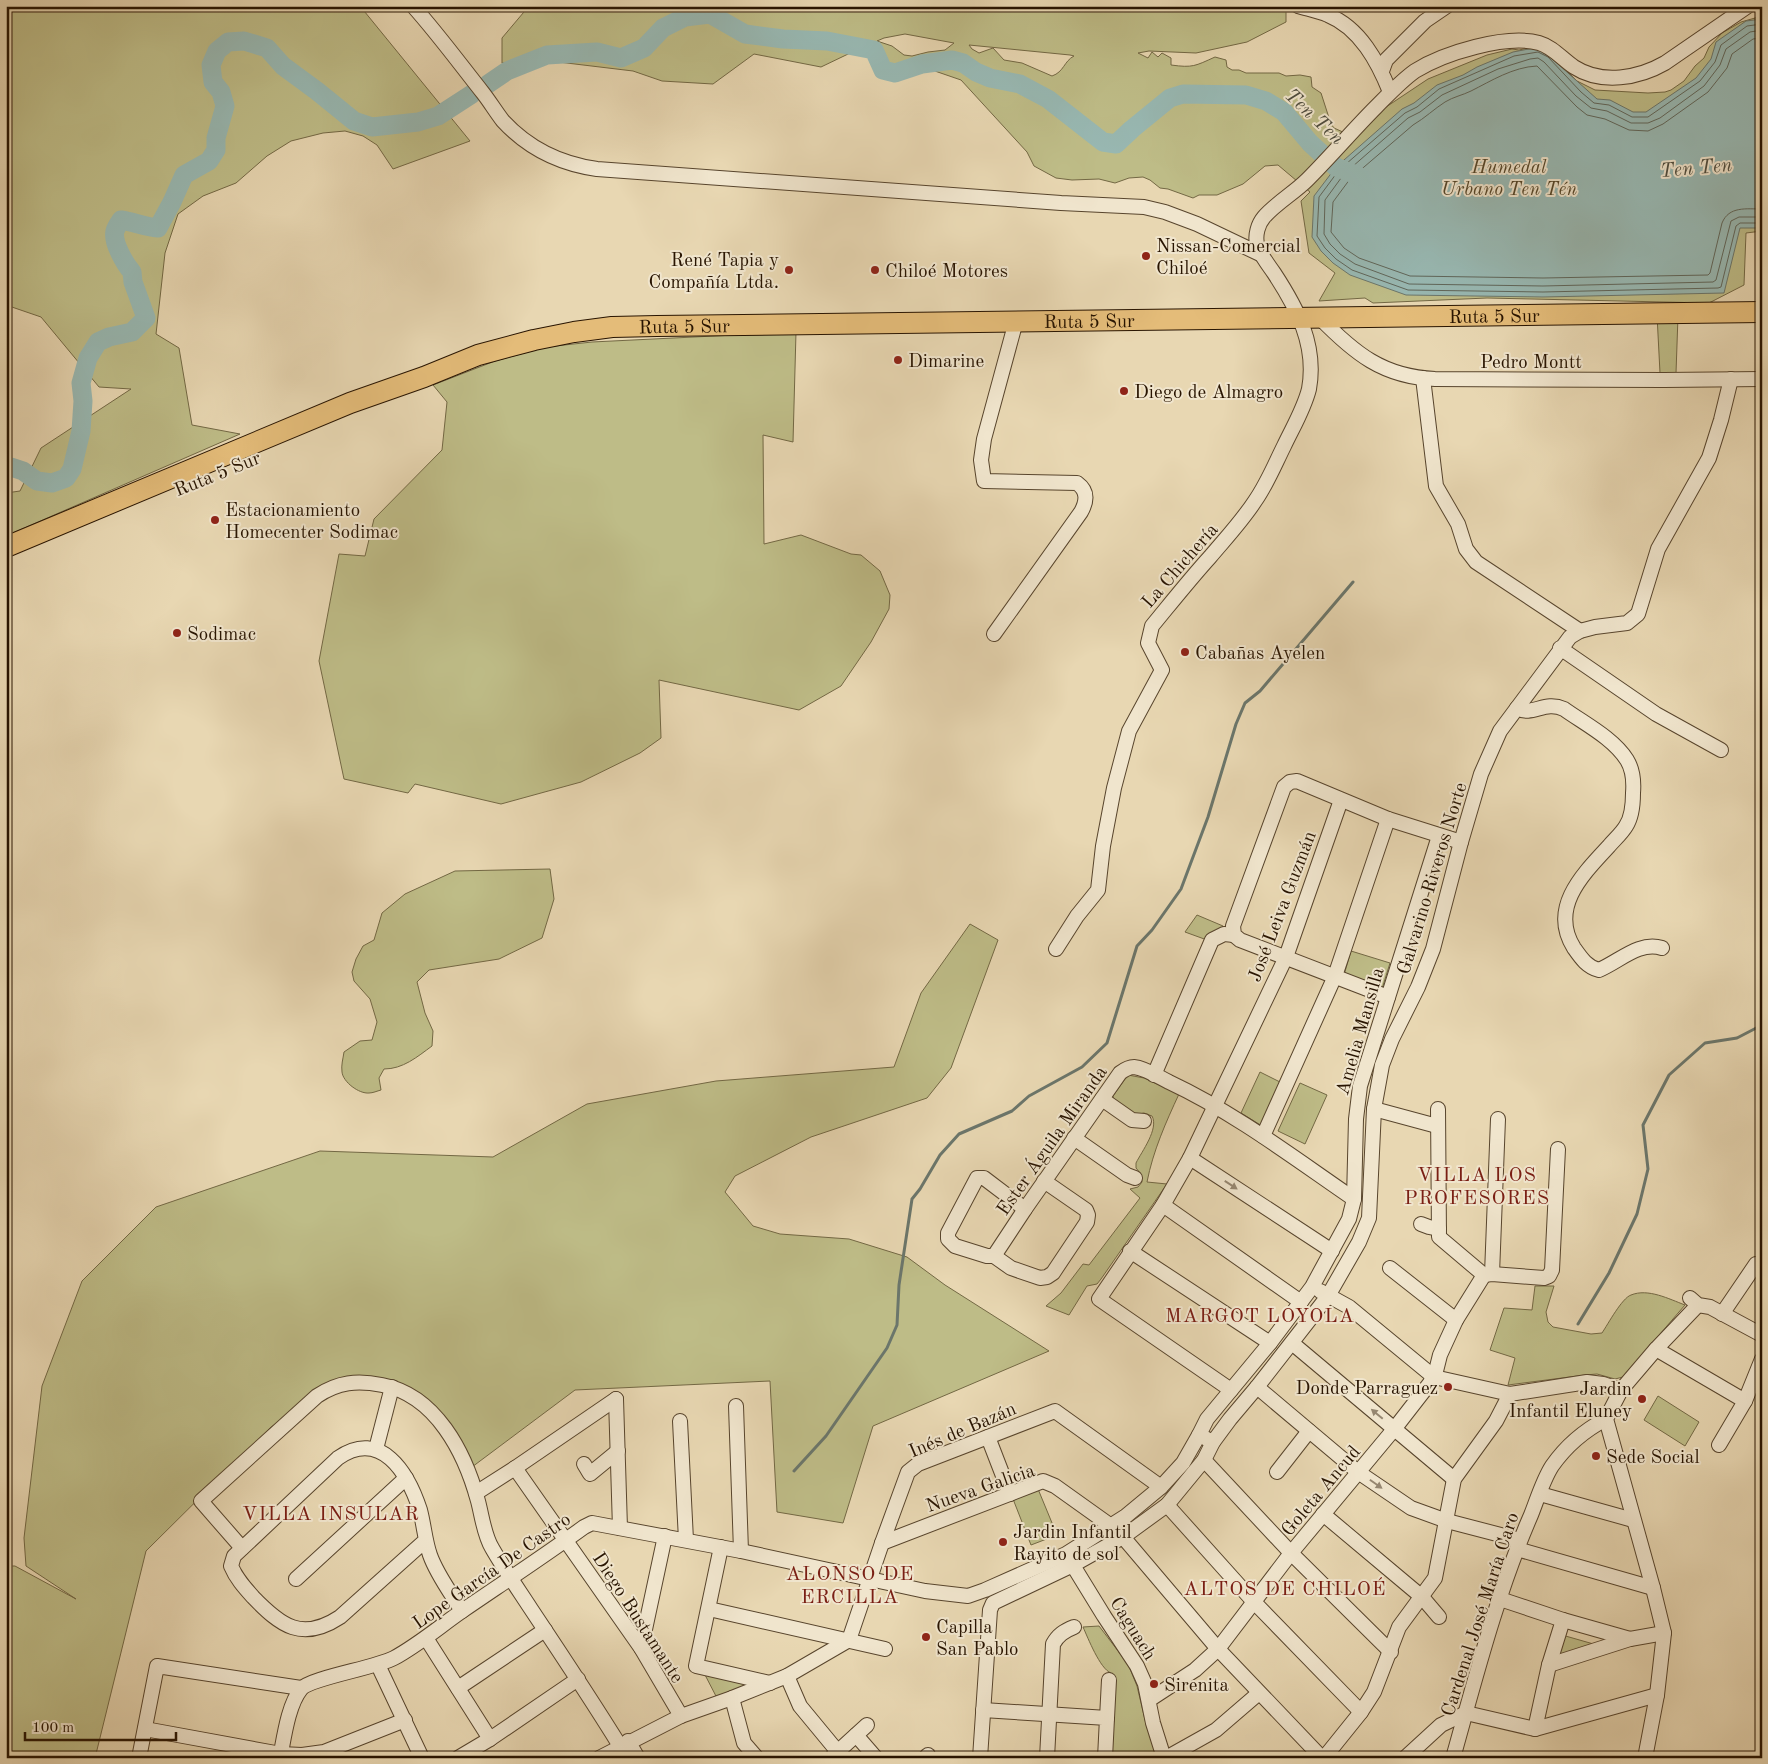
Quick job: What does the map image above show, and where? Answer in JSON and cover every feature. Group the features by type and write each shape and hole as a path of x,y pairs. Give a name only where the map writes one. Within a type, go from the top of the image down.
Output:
{"highway":[{"name":"Ruta 5 Sur","path":"6,547 350,403 478,356 515,344 561,334 612,327 1762,312"},
{"name":"Ruta 5 Sur","path":"6,562 366,410 424,377"},
{"path":"148,488 160,488 170,493"}],"street":[{"path":"413,6 486,96 503,120 514,131 538,149 559,160 574,165 597,169 1061,203 1144,207 1165,212 1197,224 1262,255"},
{"path":"1298,6 1329,15 1349,28 1368,48 1382,72 1390,92"},
{"path":"1382,72 1386,60 1425,21 1447,6"},
{"path":"1310,317 1274,273 1262,255 1257,239 1258,227 1264,216 1305,182 1390,92 1415,72 1436,61 1474,47 1511,40 1526,40 1541,43 1557,52 1575,67 1594,75 1614,78 1636,76 1665,63 1748,6"},
{"name":"Pedro Montt","path":"1310,317 1374,364 1398,374 1423,378 1762,379"},
{"name":"La Chichería","path":"1056,949 1077,916 1098,890 1103,846 1114,788 1129,731 1162,670 1148,643 1152,626 1234,531 1257,499 1303,408 1309,386 1310,317"},
{"path":"994,634 1081,512 1086,499 1083,488 1077,483 984,481 981,460 984,439 1016,321"},
{"path":"1423,378 1436,486 1458,524 1466,549 1476,562 1580,631"},
{"name":"Galvarino Riveros Norte","path":"980,1758 991,1606 996,1600 1070,1560 1123,1537 1167,1505 1204,1460 1213,1442 1230,1419 1257,1388 1328,1296 1359,1242 1369,1218 1374,1108 1382,1065 1392,1038 1418,987 1433,949 1481,774 1500,731 1570,637 1580,631 1595,627 1627,623 1638,614 1658,549 1709,458 1731,379"},
{"path":"1560,648 1656,714 1721,750"},
{"path":"1517,708 1526,711 1556,706 1564,710 1618,749 1631,769 1634,784 1633,800 1627,826 1593,863 1574,888 1566,907 1564,922 1572,944 1587,964 1600,970 1640,948 1652,946 1662,948"},
{"path":"1234,935 1233,926 1284,787 1290,782 1297,781 1388,818 1461,842"},
{"name":"José Leiva Guzmán","path":"1231,1390 1098,1299 1130,1250 1163,1205 1190,1158 1286,957 1341,800"},
{"path":"1263,1136 1335,976 1388,818"},
{"name":"Amelia Mansilla","path":"1070,1560 1161,1486 1183,1463 1207,1419 1270,1344 1312,1286 1349,1219 1354,1199 1356,1119 1360,1086 1439,836"},
{"path":"1154,1075 1211,942 1224,934 1234,935 1240,940 1388,997"},
{"name":"Ester Águila Miranda","path":"994,1256 1120,1073 1134,1067 1195,1094 1214,1105 1263,1136 1354,1199"},
{"path":"1102,1099 1132,1120 1144,1121"},
{"path":"1374,1108 1437,1126"},
{"path":"1438,1110 1439,1233"},
{"path":"1488,1275 1498,1119"},
{"path":"1074,1138 1127,1175 1135,1178"},
{"path":"1422,1224 1439,1233 1488,1275 1544,1278 1549,1276 1552,1270 1558,1149"},
{"path":"1190,1158 1332,1251"},
{"path":"1025,1209 984,1178 978,1178 948,1233 948,1239 955,1246 987,1256 994,1256 1011,1268 1040,1278 1053,1274 1087,1222 1088,1215 1086,1210 1044,1181"},
{"path":"1163,1205 1301,1302"},
{"path":"1130,1250 1270,1344"},
{"path":"1722,1314 1756,1264 1762,1264"},
{"path":"1390,1268 1456,1320"},
{"name":"Goleta Ancud","path":"1148,1700 1195,1670 1218,1649 1323,1514 1395,1428 1434,1377 1440,1355 1456,1320 1488,1275"},
{"path":"1312,1286 1349,1307 1434,1377 1510,1394 1587,1382 1603,1384 1621,1390"},
{"path":"1645,1758 1657,1695 1664,1633 1654,1588 1633,1520 1606,1419 1621,1390 1694,1302 1722,1314 1762,1336"},
{"path":"1292,1343 1454,1479"},
{"path":"1656,1349 1745,1401"},
{"path":"1719,1445 1745,1401 1762,1359"},
{"path":"242,1548 201,1502 317,1396 330,1388 359,1382 392,1387 409,1394 436,1416 449,1434 468,1470 476,1492 490,1546 578,1679 624,1743 638,1758"},
{"path":"376,1449 392,1387"},
{"path":"1257,1388 1358,1472 1411,1508 1518,1545 1654,1588"},
{"path":"1123,1537 1218,1649 1323,1758 1361,1712 1374,1692 1391,1652 1399,1627 1435,1578 1454,1479 1496,1421 1510,1394"},
{"path":"476,1492 515,1468 616,1399 620,1528"},
{"path":"736,1406 741,1551"},
{"name":"Inés de Bazán","path":"849,1640 908,1472 918,1464 1055,1411 1161,1486"},
{"name":"Cardenal José María Caro","path":"1453,1758 1518,1545 1551,1467 1570,1445 1589,1428 1606,1419"},
{"path":"680,1421 686,1540"},
{"path":"1276,1472 1309,1430"},
{"path":"1199,1435 1213,1442"},
{"path":"988,1437 1010,1494"},
{"path":"426,1540 340,1617 326,1626 314,1630 286,1625 275,1618 238,1580 231,1566 234,1556 338,1458 355,1449 376,1449 385,1453 406,1478 420,1511 426,1540 436,1569 462,1612"},
{"path":"584,1464 590,1474 618,1451"},
{"path":"1204,1460 1291,1554 1391,1652"},
{"name":"Diego Bustamante","path":"515,1468 641,1648 681,1716"},
{"path":"296,1579 406,1478"},
{"name":"Nueva Galicia","path":"882,1543 1042,1481 1055,1486 1111,1526"},
{"path":"1540,1494 1633,1520"},
{"path":"1167,1505 1254,1602 1361,1712"},
{"path":"1323,1514 1422,1597 1439,1617"},
{"name":"Lope García De Castro","path":"301,1688 313,1682 378,1665 393,1659 592,1523 741,1551 869,1580 968,1596 1070,1560"},
{"path":"641,1648 665,1536"},
{"path":"721,1547 696,1666 770,1683"},
{"name":"Caguach","path":"1070,1560 1137,1666 1146,1684 1153,1723 1165,1758"},
{"path":"1500,1599 1563,1620 1630,1639"},
{"path":"709,1609 885,1649"},
{"path":"1535,1729 1549,1665 1563,1620"},
{"path":"1047,1758 1053,1644 1057,1637 1074,1627"},
{"path":"458,1688 545,1630"},
{"path":"1549,1665 1630,1639 1664,1633"},
{"path":"426,1638 490,1739"},
{"path":"599,1758 624,1743 681,1716 787,1676 849,1640"},
{"path":"378,1665 422,1758"},
{"path":"139,1758 157,1666 301,1688 291,1709 280,1756"},
{"path":"787,1676 800,1706 835,1755 867,1725"},
{"path":"458,1758 490,1739 578,1679"},
{"path":"1105,1758 1109,1680"},
{"path":"1165,1758 1216,1730 1259,1693"},
{"path":"1405,1758 1441,1725 1466,1713 1535,1729 1657,1695"},
{"path":"732,1698 744,1742 757,1758"},
{"path":"983,1710 1107,1718"},
{"path":"145,1729 280,1756 324,1752 405,1720"},
{"path":"856,1736 876,1758"}],"green space":[{"path":"6,6 360,6 470,141 393,169 377,145 363,136 345,131 323,133 291,141 267,156 236,183 203,196 178,214 165,253 156,334 179,348 192,425 240,434 6,536 6,493 20,491 41,448 131,389 99,387 41,317 6,305"},
{"name":"Humedal Urbano Ten Tén","path":"529,6 1286,6 1286,22 1247,42 1196,53 1149,51 1138,53 1148,58 1152,52 1158,57 1162,53 1171,58 1171,65 1194,66 1215,57 1226,60 1227,67 1232,70 1246,73 1279,73 1286,76 1300,75 1311,77 1312,87 1321,93 1331,124 1334,128 1356,138 1386,107 1428,79 1487,55 1512,49 1528,48 1565,69 1577,81 1595,90 1665,92 1684,81 1695,66 1704,58 1709,47 1722,33 1741,22 1762,16 1762,231 1746,233 1744,285 1709,303 1487,298 1373,303 1365,298 1319,301 1335,273 1309,253 1301,201 1310,192 1278,165 1265,166 1243,184 1217,195 1199,195 1193,198 1160,188 1143,177 1129,178 1115,183 1099,179 1072,180 1056,178 1034,166 1027,152 961,80 929,69 903,71 884,69 877,61 875,48 869,44 821,67 754,54 713,84 662,81 633,71 550,61 502,63 502,38","holes":["905,34 954,43 945,50 912,56 904,55 892,46 877,41","969,45 1070,55 1074,56 1059,72 1052,76 1022,63 1004,60 993,48 979,53"]},
{"path":"1657,315 1678,316 1676,373 1660,373"},
{"path":"796,332 793,442 763,435 764,544 801,535 851,554 861,555 880,571 890,595 889,609 871,642 841,686 799,710 659,680 661,738 640,753 581,782 501,804 415,784 408,793 344,779 319,661 339,554 365,556 374,519 442,450 447,402 433,385 495,361 546,347 592,342"},
{"path":"550,869 554,899 542,938 499,959 429,970 417,982 425,1013 433,1031 432,1046 404,1065 384,1069 379,1078 381,1090 365,1093 348,1083 342,1072 344,1052 360,1041 372,1040 377,1022 370,999 354,981 352,972 363,946 374,940 382,913 405,894 455,871"},
{"path":"1197,915 1223,926 1218,934 1207,940 1185,932"},
{"path":"970,924 998,940 951,1068 927,1098 811,1137 735,1176 725,1192 753,1226 780,1234 849,1239 907,1257 945,1285 1049,1351 873,1426 843,1523 777,1512 770,1381 575,1390 468,1470 436,1415 386,1385 330,1388 271,1427 146,1551 95,1758 6,1758 6,1566 15,1566 76,1599 26,1566 24,1538 42,1386 82,1281 156,1207 320,1151 493,1157 587,1104 716,1081 894,1067 921,993"},
{"path":"1351,951 1390,963 1382,989 1344,975"},
{"path":"1260,1072 1280,1082 1262,1126 1241,1113"},
{"path":"1128,1075 1144,1078 1179,1094 1156,1148 1147,1182 1167,1184 1101,1279 1097,1284 1087,1286 1069,1315 1046,1306 1061,1293 1083,1264 1089,1265 1140,1198 1130,1189 1138,1187 1142,1182 1141,1174 1136,1168 1136,1163 1152,1133 1154,1121 1152,1116 1144,1113 1134,1115 1114,1104 1113,1096"},
{"path":"1300,1083 1327,1095 1305,1144 1278,1131"},
{"path":"1535,1286 1554,1286 1546,1312 1548,1322 1553,1327 1591,1334 1602,1333 1619,1306 1631,1295 1638,1293 1651,1294 1685,1305 1623,1377 1615,1379 1597,1374 1508,1385 1515,1358 1490,1350 1504,1308 1532,1310"},
{"path":"1658,1396 1699,1422 1685,1446 1644,1420"},
{"path":"1038,1489 1057,1535 1031,1545 1013,1499"},
{"path":"1099,1626 1128,1664 1137,1686 1146,1724 1158,1758 1110,1758 1111,1673 1099,1660 1083,1627"},
{"path":"1562,1635 1597,1645 1555,1657"},
{"path":"703,1671 759,1684 718,1700"}],"water":[{"name":"Humedal Urbano Ten Tén","path":"1762,19 1762,228 1740,228 1724,293 1543,297 1406,295 1350,275 1333,263 1321,251 1312,237 1314,196 1336,167 1402,109 1414,103 1437,85 1513,52 1539,47 1597,99 1610,100 1633,112 1646,112 1696,78 1711,59 1716,42 1746,21"}],"waterway":[{"name":"Ten Ten","path":"488,84 507,71 547,55 597,52 621,58 644,48 663,28 685,17 710,14 745,34 783,39 827,41 874,50 883,70 895,73 922,64 952,60 963,63 976,72 990,78 1020,84 1048,99 1103,142 1116,144 1170,98 1183,94 1246,95 1266,101 1284,112 1310,143 1336,167 1359,176"},
{"path":"6,468 11,467 23,471 37,481 52,483 66,478 72,469 81,431 83,401 81,383 88,358 98,342 109,337 132,332 146,318 133,282 132,272 117,247 115,230 121,220 158,228 184,175 209,161 216,150 216,138 225,106 221,92 213,82 211,65 217,51 228,42 244,41 267,48 283,66 354,121 372,127 418,122 438,116 472,94"},
{"path":"794,1471 826,1436 887,1348 897,1325 899,1285 912,1199 940,1155 959,1134 1012,1111 1029,1096 1082,1067 1107,1043 1137,946 1152,930 1181,889 1208,817 1236,724 1245,703 1260,691 1353,582"},
{"path":"1578,1324 1609,1273 1637,1214 1648,1169 1643,1125 1669,1075 1705,1043 1737,1038 1762,1025"}],"place":[{"name":"Nissan-Comercial Chiloé","path":"1146,256"},
{"name":"René Tapia y Compañía Ltda.","path":"789,270"},
{"name":"Chiloé Motores","path":"875,270"},
{"name":"Dimarine","path":"898,360"},
{"name":"Diego de Almagro","path":"1124,391"},
{"name":"Estacionamiento Homecenter Sodimac","path":"215,520"},
{"name":"Sodimac","path":"177,633"},
{"name":"Cabañas Ayelen","path":"1185,652"},
{"name":"Donde Parraguez","path":"1448,1387"},
{"name":"Jardin Infantil Eluney","path":"1642,1399"},
{"name":"Sede Social","path":"1596,1456"},
{"name":"Jardin Infantil Rayito de sol","path":"1003,1542"},
{"name":"Capilla San Pablo","path":"926,1637"},
{"name":"Sirenita","path":"1154,1684"}],"district":[{"name":"VILLA LOS PROFESORES","path":"1477,1186"},
{"name":"MARGOT LOYOLA","path":"1260,1315"},
{"name":"VILLA INSULAR","path":"331,1513"},
{"name":"ALONSO DE ERCILLA","path":"850,1584"},
{"name":"ALTOS DE CHILOÉ","path":"1285,1588"}]}
